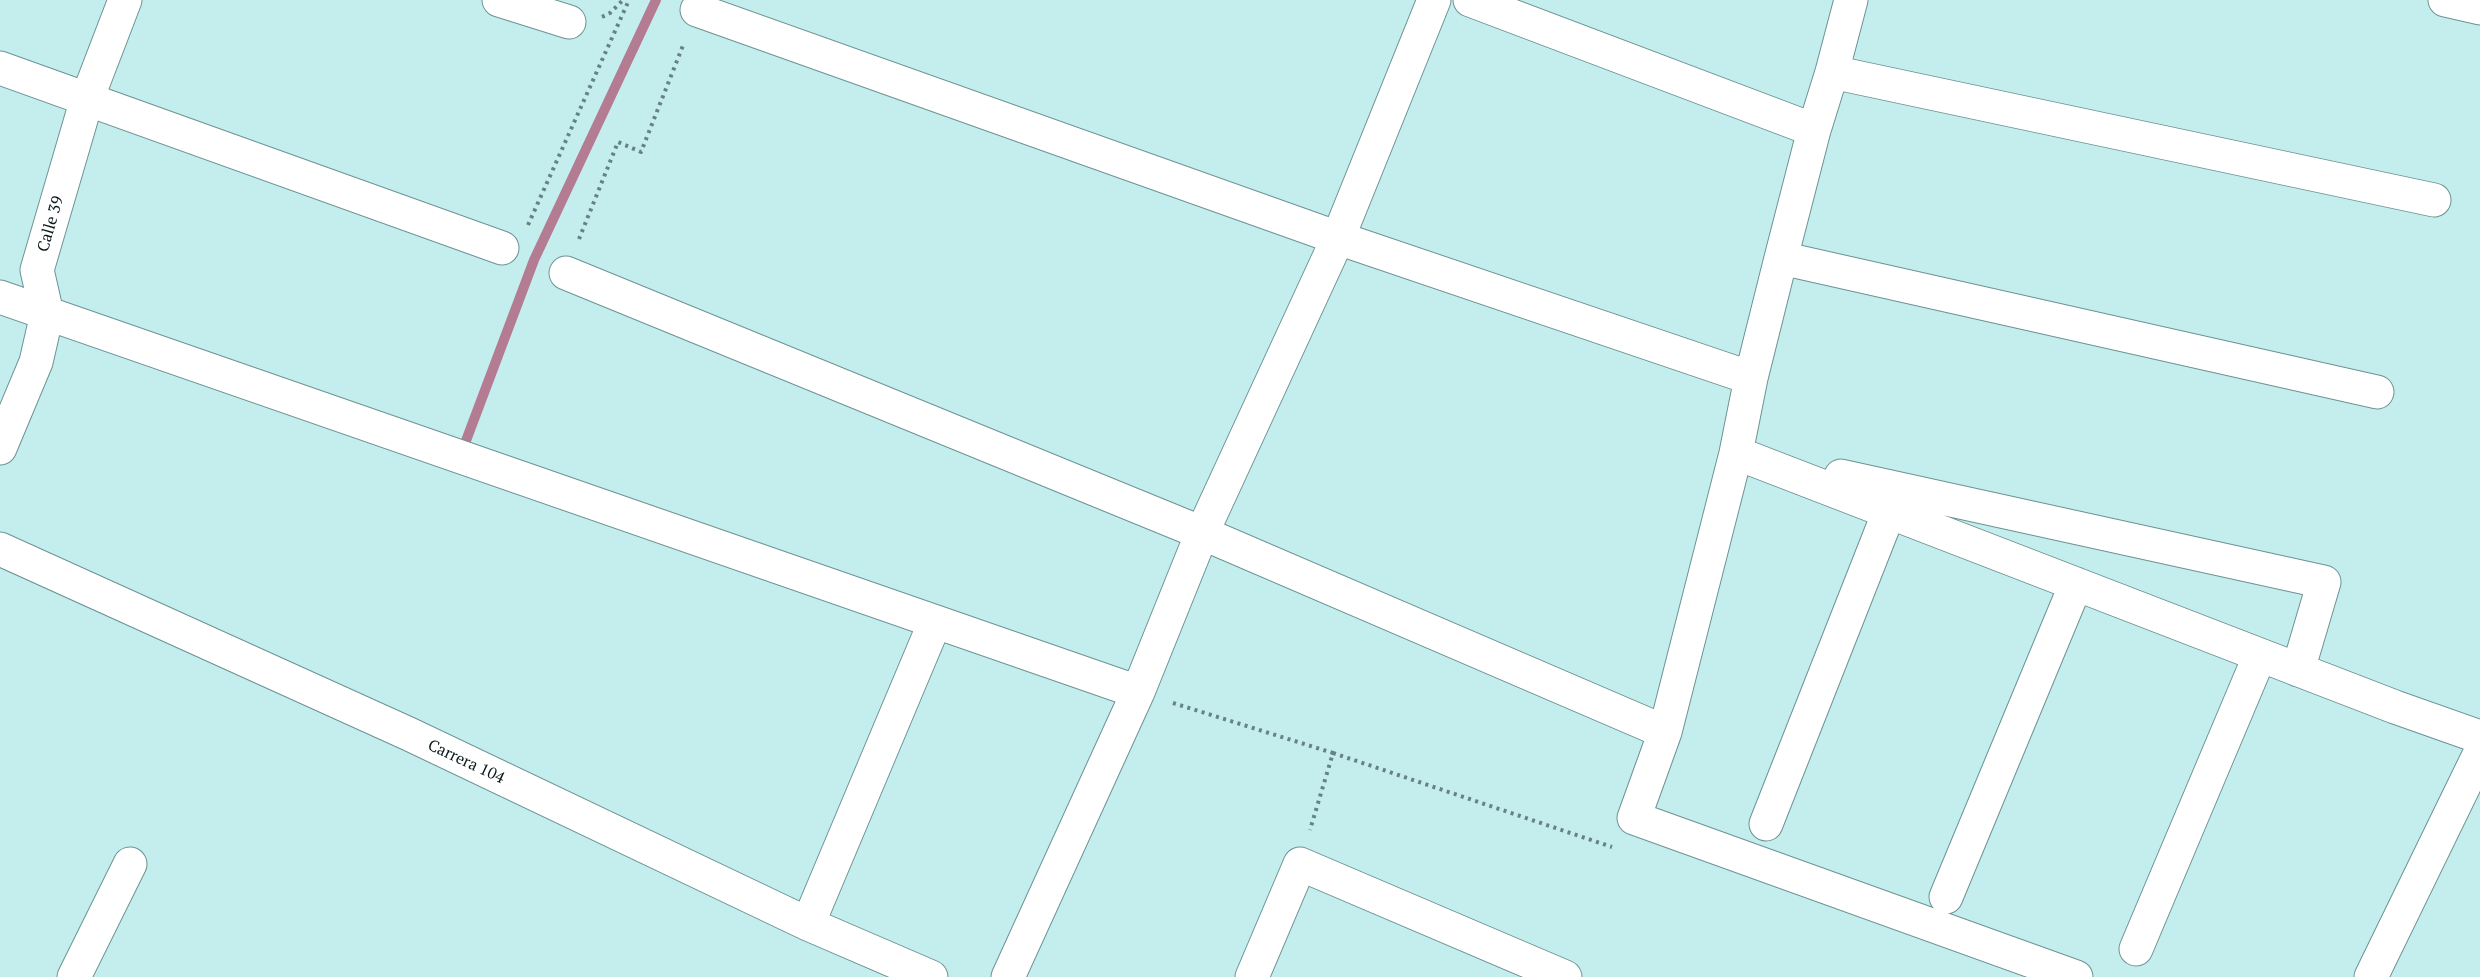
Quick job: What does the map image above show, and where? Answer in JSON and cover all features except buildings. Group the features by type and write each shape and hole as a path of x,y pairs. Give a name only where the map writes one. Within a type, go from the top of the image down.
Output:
{"street":[{"name":"Calle 39","path":"0,448 36,362 48,314 37,270 87,99 125,0"},
{"path":"499,0 569,22"},
{"path":"1008,977 1138,692 1202,533 1338,238 1434,0"},
{"path":"1470,0 1814,130"},
{"path":"1851,0 1781,258 1751,378 1736,453 1665,732 1634,818 2076,977"},
{"path":"2445,0 2480,8"},
{"path":"697,10 1338,238 1751,378"},
{"path":"0,68 514,240"},
{"path":"1832,72 2434,200"},
{"path":"1781,258 2377,392"},
{"path":"566,273 1202,533 1665,732"},
{"path":"0,297 1138,692"},
{"path":"1736,453 2298,670 2480,737"},
{"path":"1736,453 2324,582 2298,670"},
{"path":"1766,824 1889,512"},
{"name":"Carrera 104","path":"0,549 409,734 808,924 931,977"},
{"path":"1946,897 2076,584"},
{"path":"808,924 935,622"},
{"path":"2136,949 2260,655"},
{"path":"2371,977 2480,753"},
{"path":"74,977 130,864"},
{"path":"1252,977 1300,864 1565,977"}],"path":[{"path":"514,240 629,0"},
{"path":"566,273 618,142 642,152 697,10"},
{"path":"1138,692 1333,753 1623,851 1634,818"},
{"path":"1300,864 1333,753"}],"waterway":[{"path":"461,454 534,260 656,0"}]}
